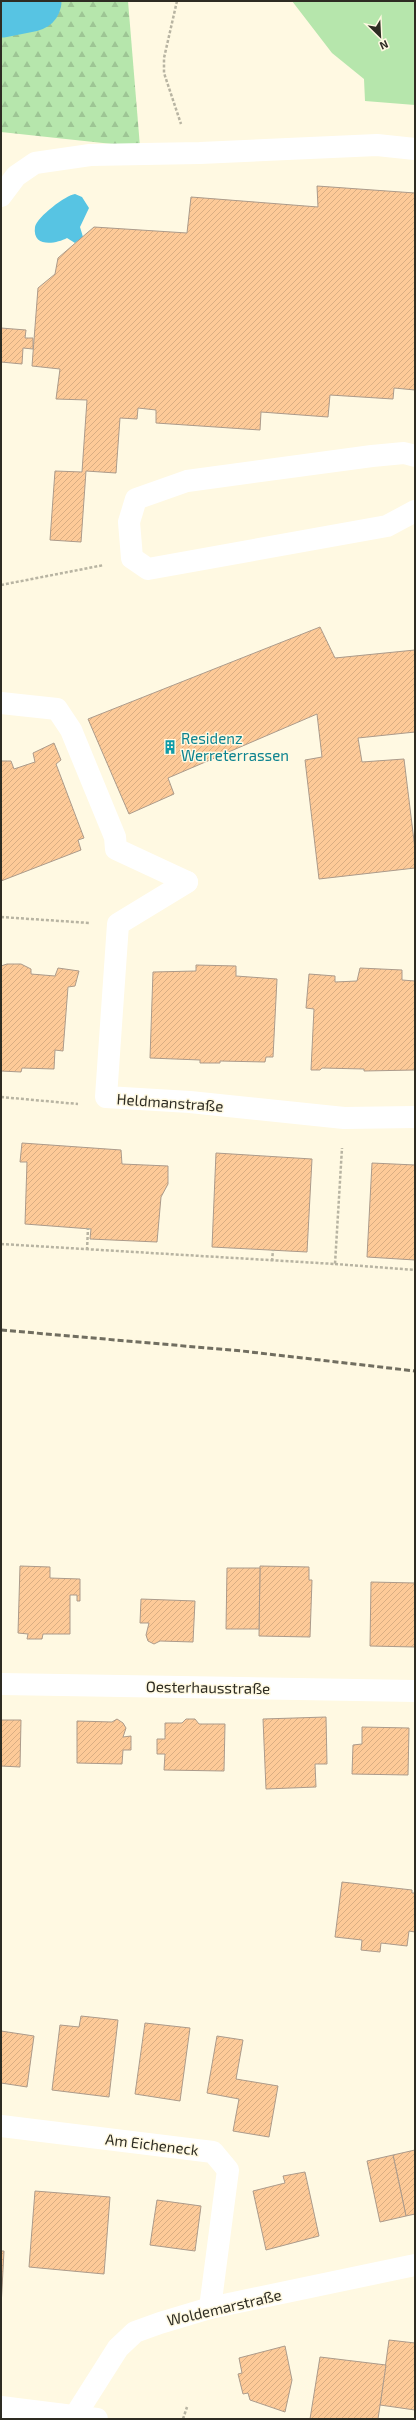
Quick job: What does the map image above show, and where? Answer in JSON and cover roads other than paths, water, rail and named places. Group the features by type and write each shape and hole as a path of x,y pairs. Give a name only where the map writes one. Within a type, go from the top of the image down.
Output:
{"street":[{"path":"1,196 16,176 35,163 90,155 200,153 377,145 415,148"},
{"path":"415,456 404,453 372,456 187,481 136,499 130,522 132,558 148,568 387,526 415,511"},
{"name":"Heldmanstraße","path":"1,703 57,709 71,730 115,837 116,849 187,882 118,924 106,1097 190,1102 344,1118 415,1117"},
{"name":"Oesterhausstraße","path":"1,1684 415,1690"},
{"name":"Am Eicheneck","path":"1,2126 213,2152 228,2170 210,2308"},
{"name":"Woldemarstraße","path":"75,2417 118,2348 136,2332 160,2322 210,2308 415,2265"},
{"path":"1,2407 97,2419"}],"water":[{"path":"75,194 82,197 89,208 80,227 83,237 75,243 67,238 57,242 46,243 37,238 35,234 35,227 46,212 65,198"}],"waterway":[{"path":"1,7 31,1"}],"railway":[{"path":"1,1330 242,1351 415,1371"}],"place":[{"name":"Residenz Werreterrassen","path":"170,747"}]}
